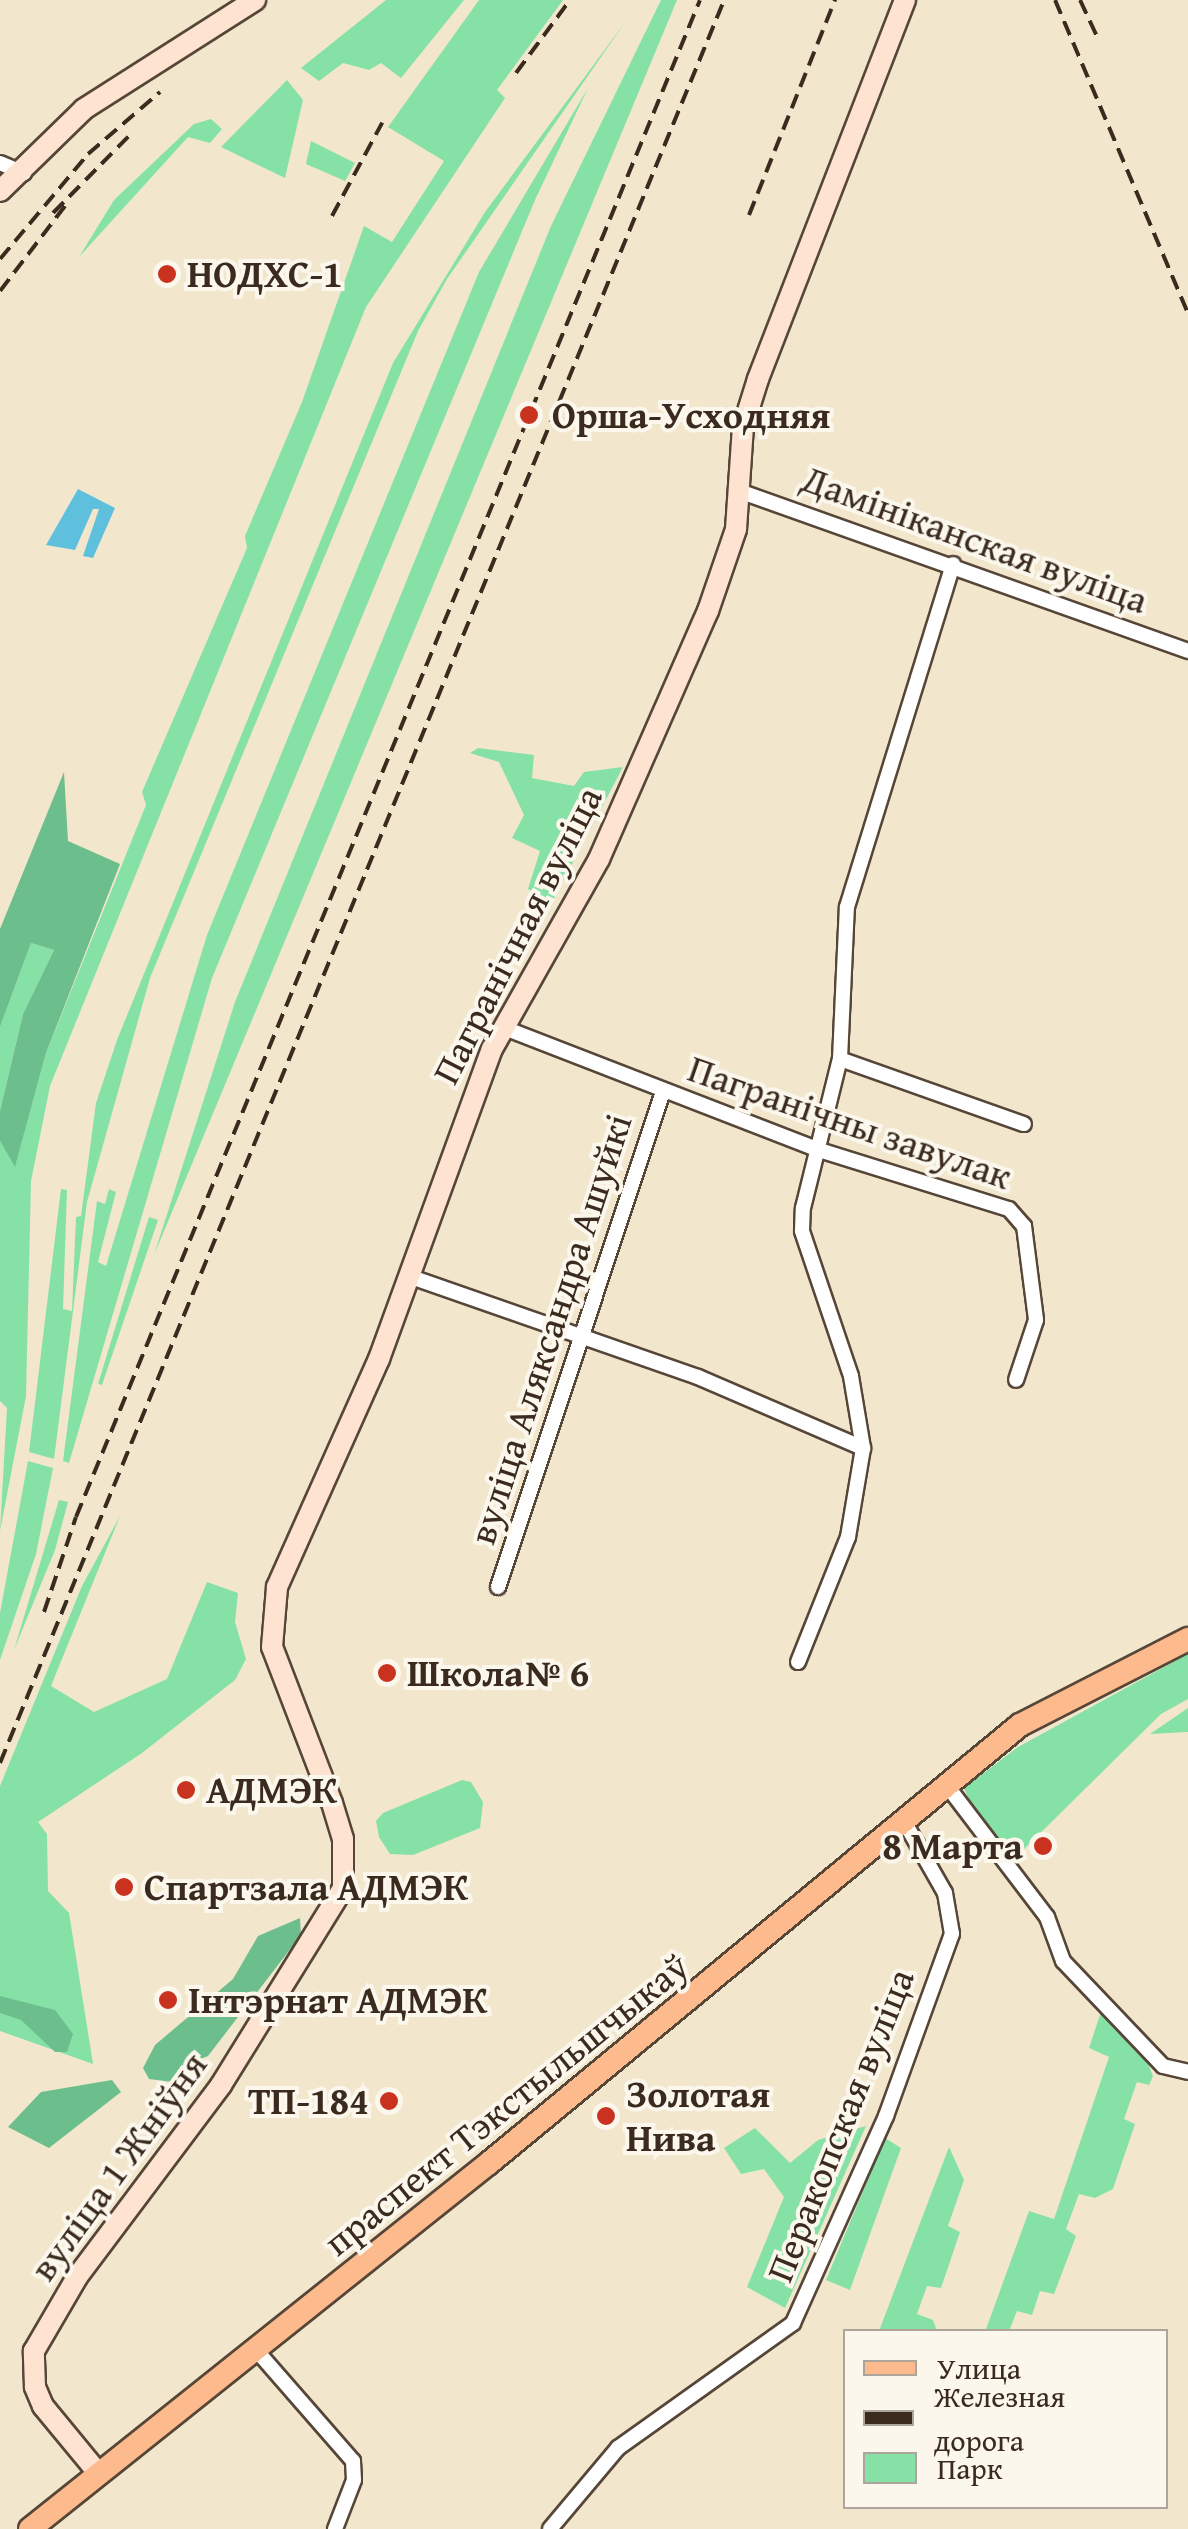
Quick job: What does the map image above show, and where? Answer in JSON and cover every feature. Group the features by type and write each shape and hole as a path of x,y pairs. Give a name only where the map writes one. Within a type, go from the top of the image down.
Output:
{"main road":[{"path":"0,191 24,172 84,109 255,0"},
{"name":"Пагранічная вуліца","path":"308,1952 339,1903 345,1859 332,1803 272,1648 270,1610 411,1276 457,1132 502,1027 599,859 708,611 733,540 743,427 758,379 905,0"},
{"name":"праспект Тэкстыльшчыкаў","path":"30,2529 257,2351 905,1824 1020,1725 1188,1639"},
{"name":"вуліца 1 Жніўня","path":"99,2474 43,2406 35,2387 34,2351 77,2277 221,2085 308,1952"}],"street":[{"path":"0,163 24,172"},
{"name":"Дамініканская вуліца","path":"740,490 1188,650"},
{"path":"798,1662 848,1537 863,1448 851,1376 802,1230 816,1149 840,1059 848,908 953,564"},
{"name":"Пагранічны завулак","path":"502,1027 816,1149 1019,1216 1036,1320 1016,1380"},
{"path":"840,1059 1024,1124"},
{"name":"вуліца Аляксандра Ашуйкі","path":"498,1587 663,1092"},
{"path":"411,1276 698,1377 863,1448"},
{"path":"948,1786 1048,1917 1063,1961 1163,2066 1188,2072"},
{"name":"Перакопская вуліца","path":"554,2526 618,2448 793,2323 886,2116 952,1934 945,1893 905,1824"},
{"path":"257,2351 353,2461 354,2480 335,2529"}],"green space":[{"path":"386,0 464,0 401,78 381,63 369,70 343,63 319,81 301,68"},
{"path":"479,0 563,0 497,90 505,98 366,307 50,1086 31,1181 26,1396 0,1531 7,1408 0,1401 0,1141 15,1166 46,1053 146,805 142,792 247,548 245,536 302,402 364,226 392,242 444,161 388,127"},
{"path":"661,0 677,0 154,1255 235,1002 551,226"},
{"path":"626,21 447,279 418,331 150,978 87,1202 54,1459 29,1452 61,1189 67,1190 63,1309 72,1311 76,1217 81,1216 96,1103 117,1040 393,363 485,212"},
{"path":"287,80 303,100 285,178 221,147"},
{"path":"588,88 535,200 212,978 69,1463 63,1461 97,1201 105,1204 109,1189 116,1192 98,1262 106,1266 207,935 479,272"},
{"path":"211,119 222,129 210,143 188,137 79,257 114,200 194,124"},
{"path":"311,141 355,163 345,181 306,164"},
{"path":"478,748 534,755 532,778 574,786 584,772 623,767 537,931 532,924 539,896 528,889 540,851 512,838 524,815 499,762 470,753"},
{"path":"64,772 68,841 120,864 46,1053 15,1167 0,1141 0,1111 23,1014 54,950 31,943 0,1027 0,929"},
{"path":"31,943 54,950 23,1014 0,1111 0,1027"},
{"path":"149,1217 158,1220 102,1385 98,1384"},
{"path":"28,1461 53,1468 36,1554 0,1660 0,1613"},
{"path":"59,1500 68,1502 55,1550 14,1650"},
{"path":"120,1516 51,1686 94,1712 167,1679 207,1582 238,1593 235,1622 246,1659 235,1680 142,1753 38,1822 47,1834 48,1891 69,1913 93,2064 0,2031 0,1786 82,1586"},
{"path":"1188,1654 1188,1699 1161,1714 1014,1859 974,1812 964,1788 1018,1747"},
{"path":"1188,1708 1188,1732 1150,1734"},
{"path":"462,1780 471,1782 483,1802 480,1828 413,1855 390,1854 379,1837 376,1821 383,1813"},
{"path":"300,1918 301,1935 208,2056 190,2063 173,2082 149,2079 143,2068 155,2045 233,1979 258,1936"},
{"path":"0,1996 55,2010 73,2034 67,2052 55,2052 21,2020 0,2013"},
{"path":"1102,2009 1146,2058 1153,2076 1149,2085 1137,2082 1124,2119 1135,2124 1113,2189 1095,2198 1079,2194 1066,2229 1076,2236 1054,2294 1040,2291 1032,2315 1017,2311 1010,2329 986,2329 1029,2211 1054,2219 1109,2057 1089,2048"},
{"path":"112,2080 121,2092 49,2148 8,2127 41,2092"},
{"path":"866,2126 785,2308 747,2287 784,2197 764,2169 741,2174 724,2148 755,2128 790,2163 818,2140"},
{"path":"885,2138 901,2148 850,2290 826,2280"},
{"path":"949,2147 964,2180 948,2226 960,2232 941,2288 927,2286 917,2314 933,2320 936,2329 880,2329"}],"water":[{"path":"78,489 115,508 93,558 83,556 99,509 93,509 75,550 46,545"}],"railway":[{"path":"516,73 570,0"},
{"path":"44,1612 76,1517 700,0"},
{"path":"0,1763 724,0"},
{"path":"749,215 835,0"},
{"path":"1055,0 1188,313"},
{"path":"1080,0 1097,36"},
{"path":"0,259 88,154 160,92"},
{"path":"332,216 382,123"},
{"path":"53,213 130,135"},
{"path":"0,291 65,206"}],"place":[{"name":"НОДХС-1","path":"167,274"},
{"name":"Орша-Усходняя","path":"529,415"},
{"name":"Школа№ 6","path":"387,1673"},
{"name":"АДМЭК","path":"186,1790"},
{"name":"8 Марта","path":"1043,1846"},
{"name":"Спартзала АДМЭК","path":"124,1887"},
{"name":"Інтэрнат АДМЭК","path":"168,2000"},
{"name":"ТП-184","path":"389,2101"},
{"name":"Золотая Нива","path":"606,2116"}]}
